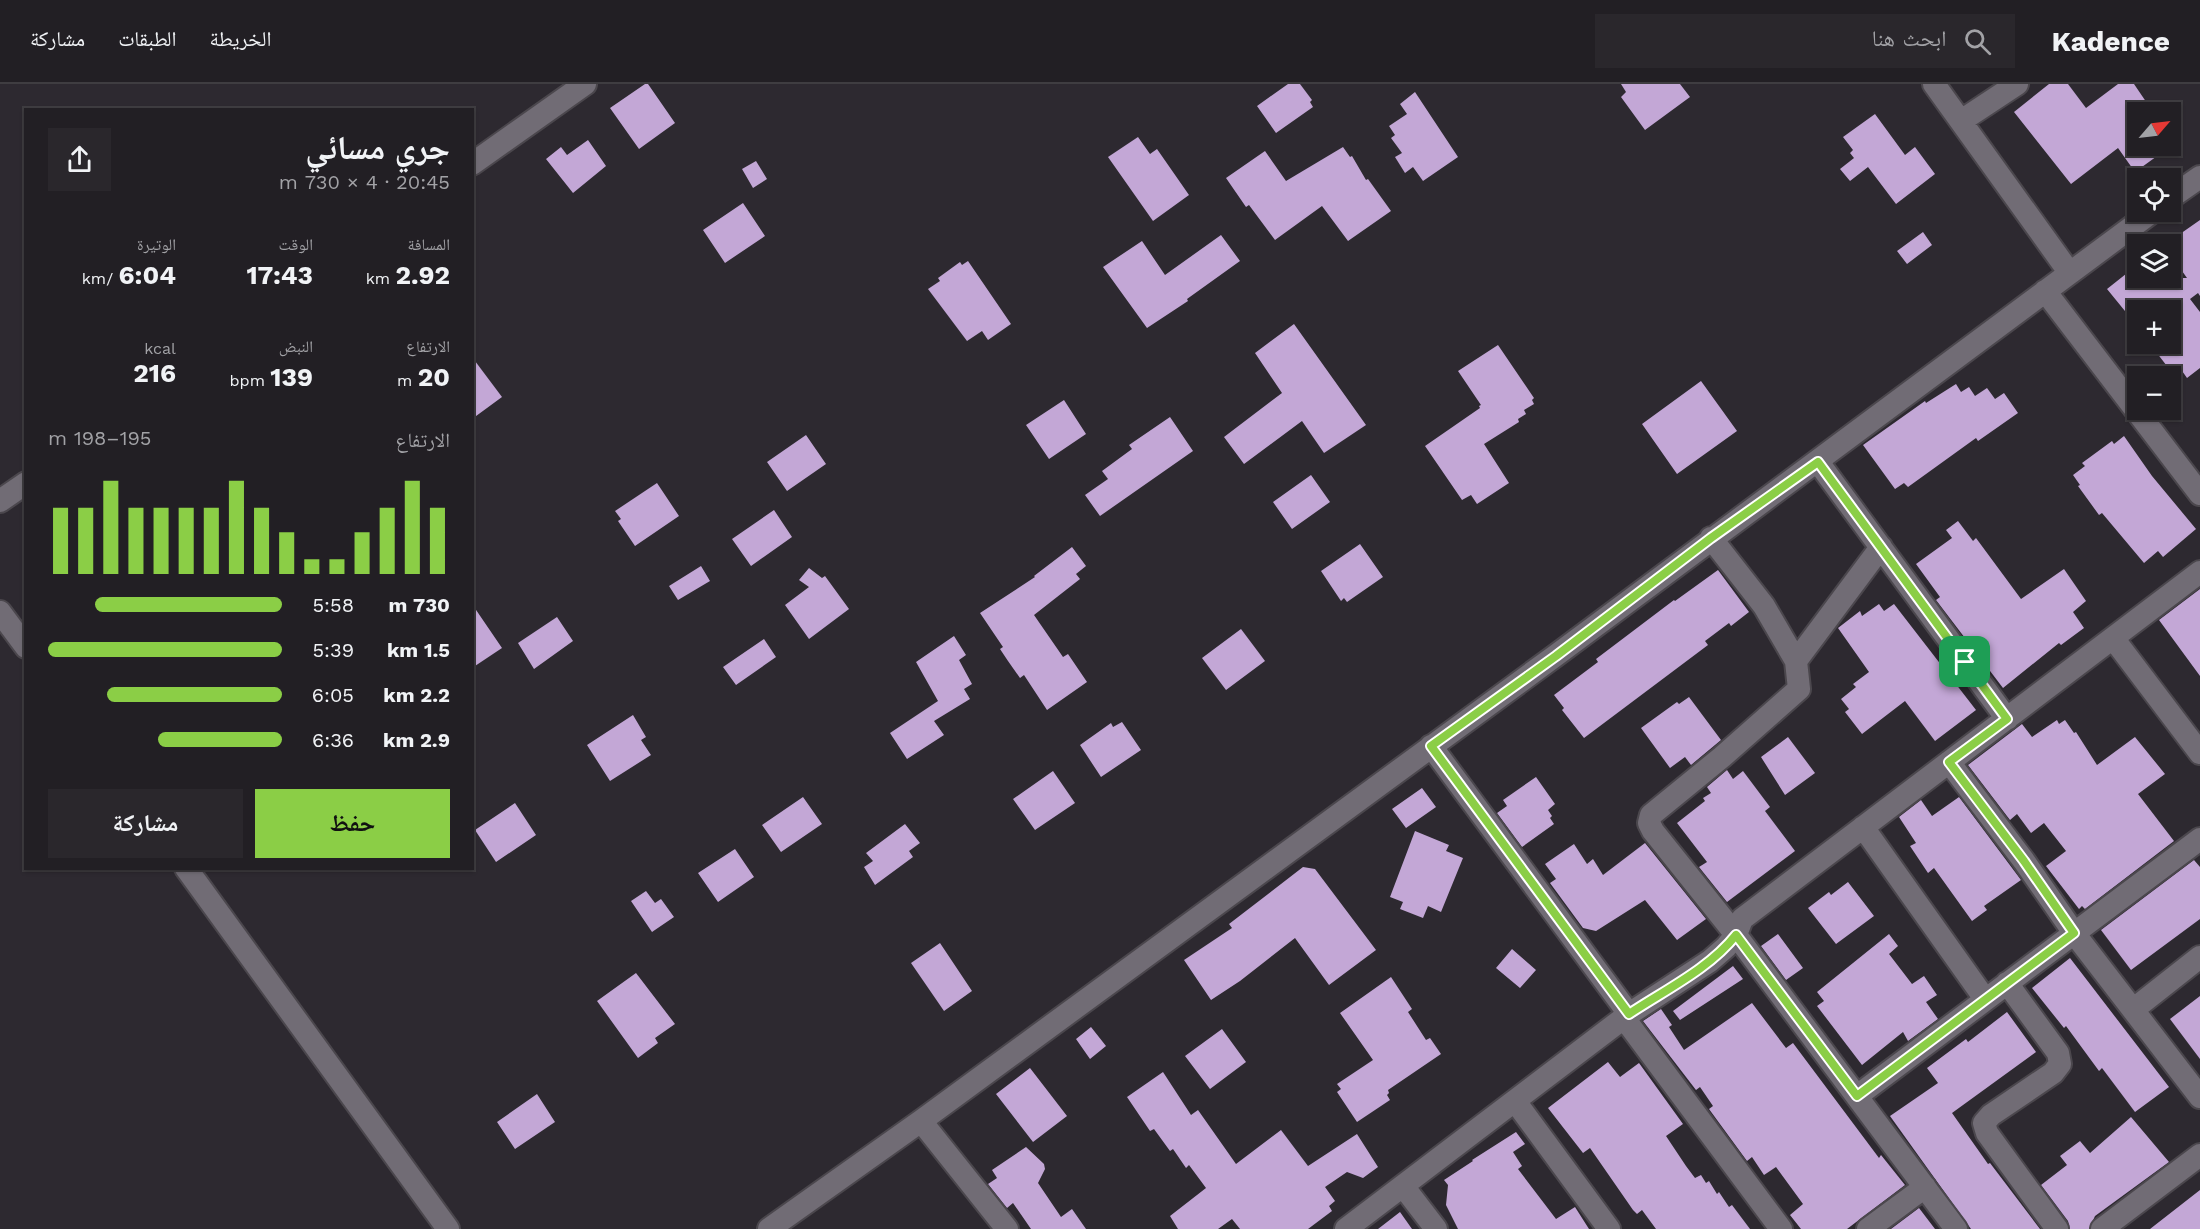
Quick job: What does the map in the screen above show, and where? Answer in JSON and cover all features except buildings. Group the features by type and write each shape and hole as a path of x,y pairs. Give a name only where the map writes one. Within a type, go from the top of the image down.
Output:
{"street":[{"path":"474,163 585,84"},
{"path":"1934,84 2069,273"},
{"path":"1962,121 2017,84"},
{"path":"2181,190 2200,177"},
{"path":"769,1229 921,1121 1556,656 1711,538 1818,462 2138,222"},
{"path":"2045,291 2198,486"},
{"path":"1818,462 2007,719"},
{"path":"0,501 24,484"},
{"path":"1711,538 1764,606 1796,662 1799,689 1722,757 1651,815 1649,823 1736,935 1956,1229"},
{"path":"1796,662 1881,547"},
{"path":"1346,1229 1627,1016 1710,961 1736,935 1742,919 2200,572"},
{"path":"0,612 24,644"},
{"path":"2113,638 2200,753"},
{"path":"1431,746 1781,1229"},
{"path":"1949,762 2024,861 2074,933 2200,1097"},
{"path":"1863,827 1985,999"},
{"path":"1857,1096 2200,839"},
{"path":"187,870 448,1229"},
{"path":"2134,1010 2200,957"},
{"path":"2007,983 2058,1053 2060,1064 2053,1073 1991,1115 1984,1123 1987,1133 2057,1229"},
{"path":"1515,1101 1610,1229"},
{"path":"921,1121 1006,1229"},
{"path":"2102,1229 2200,1155"},
{"path":"1403,1186 1436,1229"},
{"path":"1868,1229 1925,1187"}],"route":[{"path":"1818,462 1965,662 2007,719 1949,762 2024,861 2074,933 1857,1096 1736,935 1710,961 1629,1014 1431,746 1556,656 1711,538 1818,462"}]}
